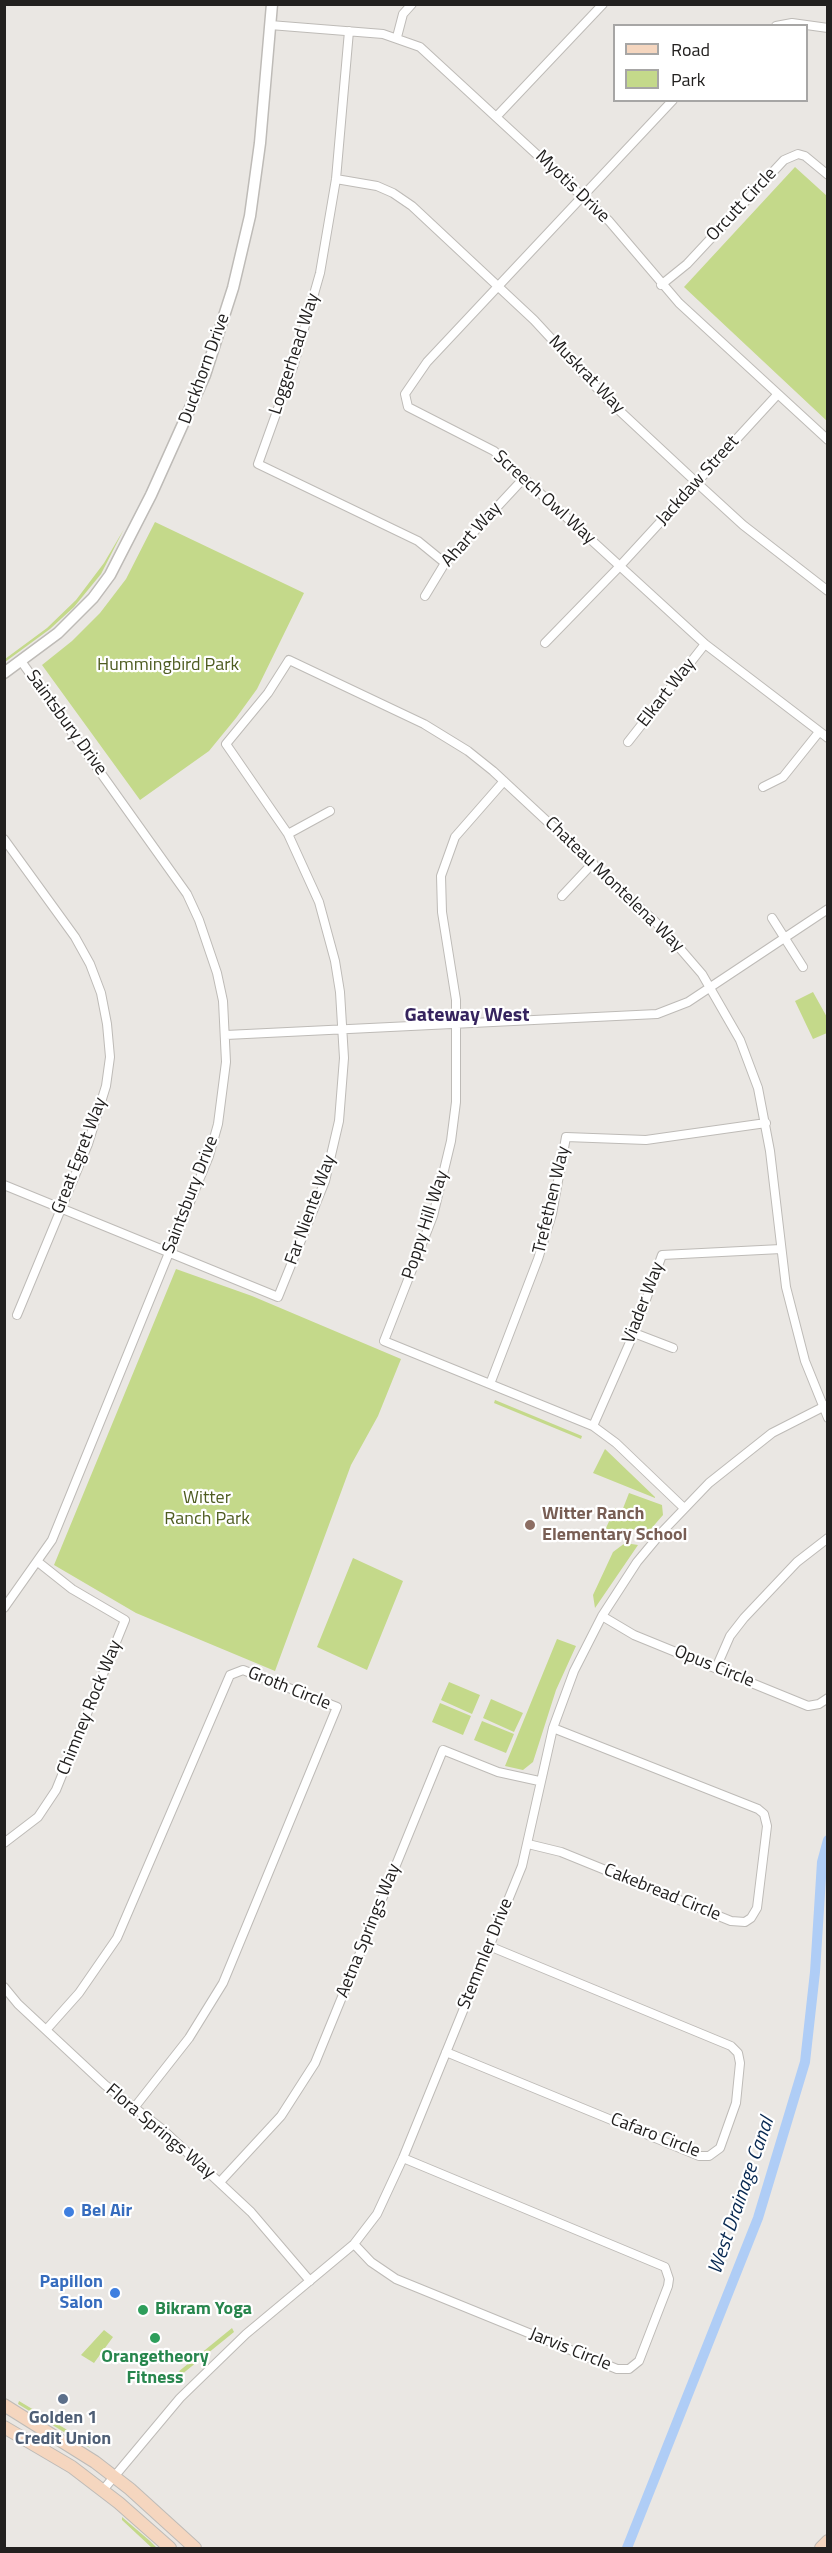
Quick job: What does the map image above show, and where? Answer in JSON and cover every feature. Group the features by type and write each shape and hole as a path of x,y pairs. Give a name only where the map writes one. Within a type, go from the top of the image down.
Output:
{"main road":[{"path":"4,2405 86,2456 115,2477 195,2548"},
{"path":"4,2427 72,2467 103,2490 170,2548"},
{"path":"821,2548 828,2541"}],"street":[{"name":"Duckhorn Drive","path":"4,673 80,613 110,575 152,495 205,375 231,296 250,216 260,142 272,4"},
{"path":"397,37 403,14 412,4"},
{"path":"496,116 603,4"},
{"name":"Myotis Drive","path":"270,25 397,37 420,47 609,221 661,285 828,440"},
{"path":"808,25 828,28"},
{"name":"Loggerhead Way","path":"349,31 336,179 310,309 294,364 258,464 418,541 445,563"},
{"name":"Screech Owl Way","path":"671,102 427,362 405,394 408,407 494,451 705,644 828,738"},
{"name":"Orcutt Circle","path":"661,285 687,264 784,160 798,154 805,156 828,175"},
{"name":"Muskrat Way","path":"336,179 377,186 403,199 534,320 608,400 696,482 743,525 828,591"},
{"name":"Jackdaw Street","path":"545,643 619,567 777,395"},
{"name":"Ahart Way","path":"425,596 445,563 524,478"},
{"name":"Elkart Way","path":"628,742 705,644"},
{"name":"Chateau Montelena Way","path":"289,660 431,728 468,751 504,781 664,930 711,987 743,1048 758,1088 766,1123 781,1250 794,1325 825,1406"},
{"name":"Far Niente Way","path":"4,1185 278,1297 314,1210 333,1151 343,1090 343,1030 340,992 328,931 304,866 288,834 226,744 268,693 289,660"},
{"name":"Saintsbury Drive","path":"4,1608 52,1540 209,1156 224,1090 226,1035 217,973 199,920 187,894 21,661"},
{"path":"763,787 783,777 819,732"},
{"name":"Poppy Hill Way","path":"504,781 455,837 441,876 442,912 452,961 458,1025 456,1102 443,1179 420,1253 384,1341 593,1426 616,1443 684,1508"},
{"path":"288,834 330,811"},
{"name":"Great Egret Way","path":"4,839 75,937 90,963 101,993 110,1057 104,1094 88,1144 17,1315"},
{"path":"562,896 592,863"},
{"path":"226,1035 649,1015 680,1005 711,987 828,909"},
{"path":"772,918 803,967"},
{"name":"Trefethen Way","path":"490,1384 538,1259 552,1214 566,1137 646,1140 766,1123"},
{"name":"Viader Way","path":"593,1426 634,1333 662,1255 781,1250"},
{"path":"634,1333 673,1348"},
{"path":"825,1406 828,1418"},
{"name":"Stemmler Drive","path":"103,2490 180,2398 246,2334 354,2244 377,2214 403,2158 528,1844 539,1781 553,1728 574,1671 602,1616 637,1562 684,1508 731,1464 772,1433 825,1406"},
{"path":"716,1668 730,1636 744,1618 797,1562 828,1538"},
{"name":"Chimney Rock Way","path":"4,1843 38,1817 56,1790 126,1620 72,1589 38,1562"},
{"name":"Opus Circle","path":"602,1616 634,1635 808,1706 819,1704 828,1698"},
{"name":"Groth Circle","path":"45,2030 79,1993 117,1938 230,1675 243,1670 338,1707 223,1983 189,2038 134,2108"},
{"name":"Cakebread Circle","path":"528,1844 561,1852 731,1921 745,1922 751,1918 757,1908 767,1826 764,1814 758,1809 553,1728"},
{"name":"Aetna Springs Way","path":"220,2182 281,2116 311,2072 443,1750 498,1772 539,1781"},
{"name":"Cafaro Circle","path":"446,2052 699,2156 709,2156 720,2148 732,2118 739,2073 740,2057 731,2046 489,1946"},
{"name":"Flora Springs Way","path":"4,1987 45,2030 220,2182 251,2212 310,2282"},
{"name":"Jarvis Circle","path":"354,2244 371,2262 396,2279 617,2369 629,2369 639,2361 668,2286 669,2279 665,2267 403,2158"}],"green space":[{"path":"795,167 827,196 827,421 684,287"},
{"name":"Hummingbird Park","path":"155,522 304,593 257,689 236,718 209,751 140,800 42,665 72,641 100,613 126,579"},
{"path":"124,529 101,574 74,607 50,629 5,662 5,659 47,628 76,600 104,563"},
{"path":"813,992 828,1019 827,1033 813,1039 795,1001"},
{"name":"Witter Ranch Park","path":"176,1269 252,1296 401,1359 378,1416 351,1465 275,1671 136,1613 54,1565"},
{"path":"495,1400 582,1436 581,1439 494,1403"},
{"path":"605,1449 655,1497 655,1498 593,1473"},
{"path":"629,1493 662,1505 663,1515 650,1530 620,1529 606,1539 602,1537 615,1508 622,1511"},
{"path":"625,1543 638,1545 595,1608 593,1595 613,1552"},
{"path":"353,1558 403,1581 367,1670 317,1647"},
{"path":"557,1639 576,1646 556,1690 533,1762 523,1770 505,1766"},
{"path":"449,1682 480,1695 472,1714 441,1700"},
{"path":"491,1699 523,1713 514,1732 483,1718"},
{"path":"440,1703 471,1716 463,1735 432,1722"},
{"path":"482,1721 514,1734 506,1753 474,1740"},
{"path":"232,2328 234,2332 181,2375 178,2372"},
{"path":"104,2330 113,2337 94,2363 81,2355"},
{"path":"19,2401 84,2440 90,2448 18,2404"},
{"path":"122,2517 157,2548 152,2548 122,2520"}],"waterway":[{"name":"West Drainage Canal","path":"627,2548 758,2218 805,2062 815,1972 822,1862 828,1840"}],"place":[{"name":"Witter Ranch Elementary School","path":"530,1525"},
{"name":"Bel Air","path":"69,2212"},
{"name":"Papillon Salon","path":"115,2293"},
{"name":"Bikram Yoga","path":"143,2310"},
{"name":"Orangetheory Fitness","path":"155,2338"},
{"name":"Golden 1 Credit Union","path":"63,2399"}],"district":[{"name":"Gateway West","path":"467,1016"}]}
